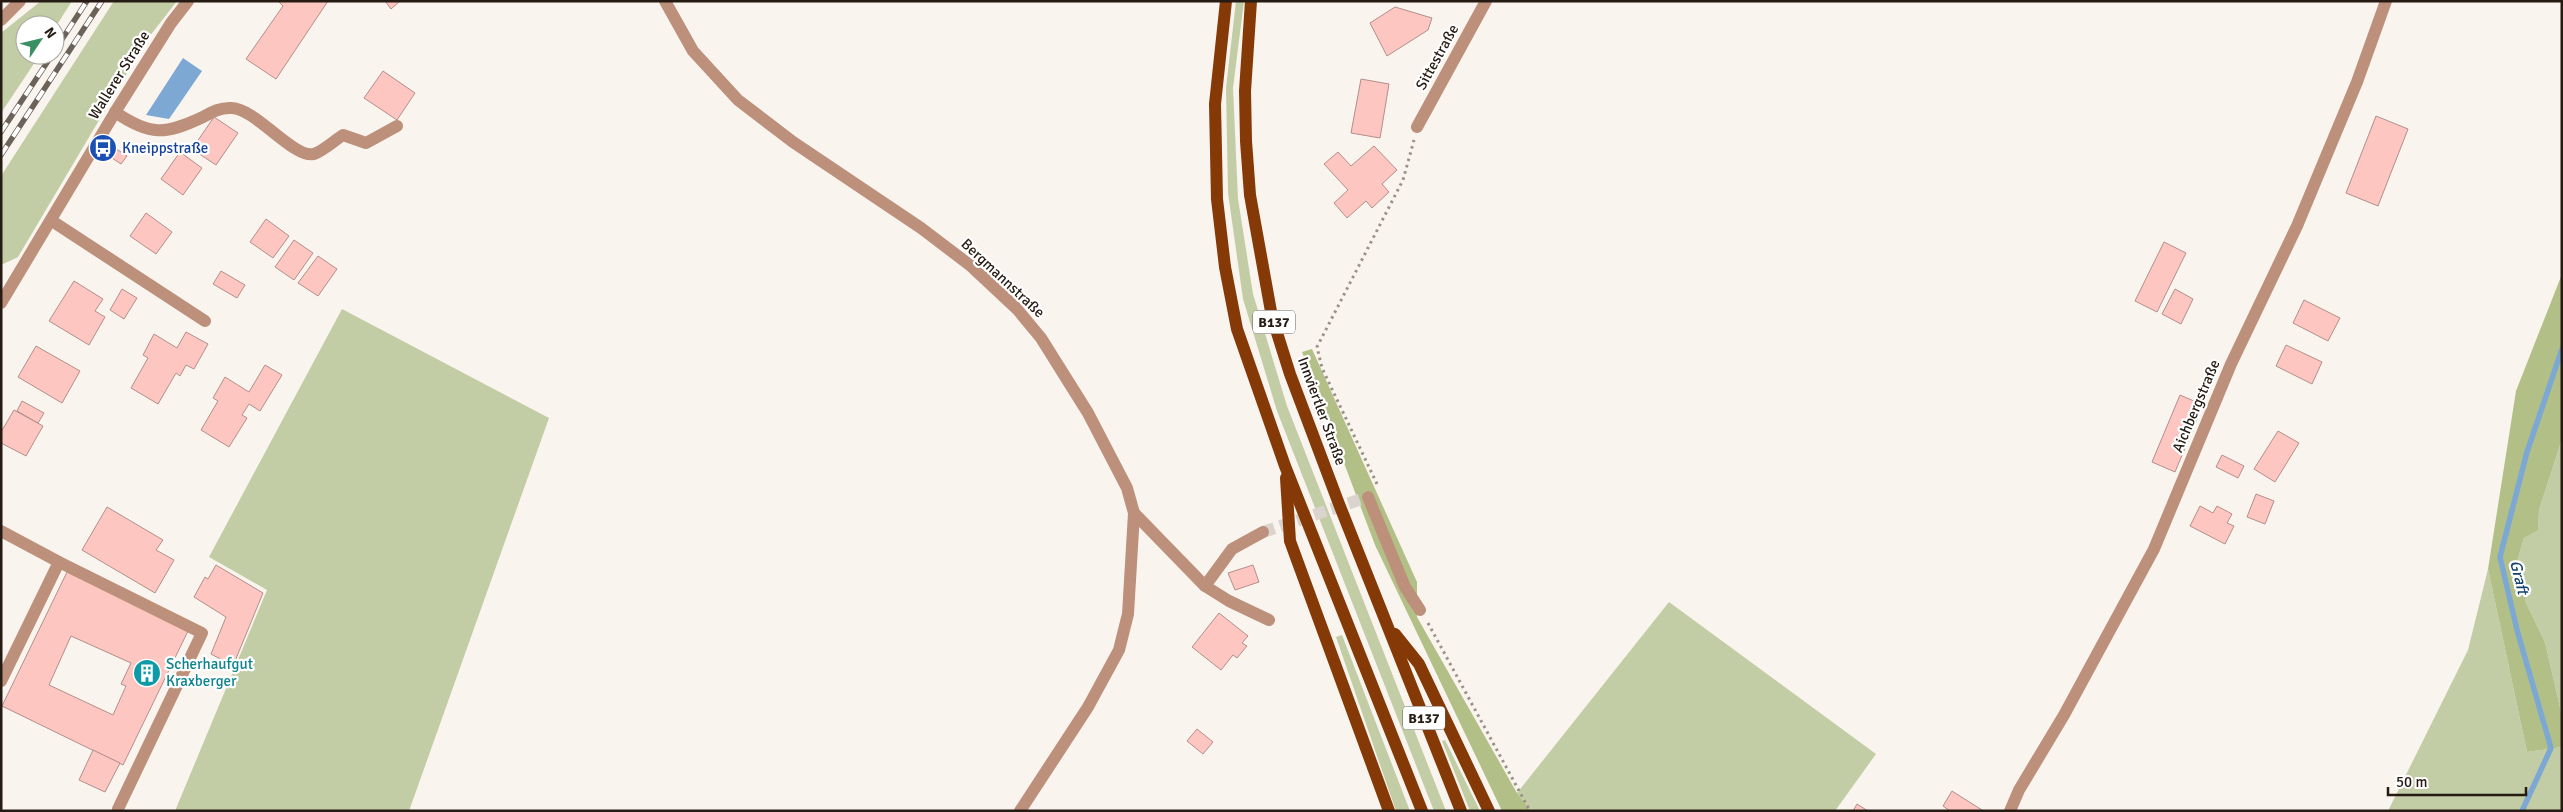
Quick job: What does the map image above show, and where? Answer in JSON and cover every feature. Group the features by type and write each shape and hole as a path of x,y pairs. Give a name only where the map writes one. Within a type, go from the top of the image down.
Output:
{"main road":[{"name":"B137","path":"1226,1 1215,104 1217,199 1224,257 1237,329 1285,466 1422,811"},
{"name":"Innviertler Straße","path":"1251,1 1244,91 1246,141 1250,195 1272,317 1290,374 1335,495 1460,811"},
{"path":"1285,466 1290,541 1389,811"},
{"path":"1387,625 1419,664 1489,811"}],"street":[{"path":"1,20 20,1"},
{"name":"Wallerer Straße","path":"1,303 52,221 115,112 170,24 188,1"},
{"name":"Bergmannstraße","path":"665,1 693,51 738,100 793,142 921,228 971,266 1017,309 1041,338 1088,413 1126,488 1134,513 1128,614 1119,650 1088,707 1020,811"},
{"name":"Sittestraße","path":"1417,127 1486,1"},
{"name":"Aichbergstraße","path":"2010,811 2019,790 2064,715 2154,548 2231,364 2297,226 2356,82 2386,1"},
{"path":"115,112 129,122 154,132 180,128 218,109 233,108 250,115 302,152 314,154 343,135 366,143 397,126"},
{"path":"52,221 205,321"},
{"path":"1,276 13,283"},
{"path":"1368,497 1405,587 1420,610"},
{"path":"1134,513 1205,586 1230,601 1269,620"},
{"path":"1,531 59,562 202,632 118,808"},
{"path":"1205,586 1232,549 1263,532"},
{"path":"1,681 59,562"}],"path":[{"path":"1378,486 1322,368 1318,347 1403,180 1417,127"},
{"path":"1420,610 1530,811"}],"green space":[{"path":"41,1 72,1 63,15 24,15"},
{"path":"114,1 177,1 146,41 18,257 1,265 1,176"},
{"path":"1236,1 1244,1 1233,88 1238,199 1253,294 1287,406 1446,811 1434,811 1277,411 1243,299 1228,193 1226,88"},
{"path":"15,22 15,65 33,65 1,113 1,33"},
{"path":"2562,274 2562,439 2539,510 2538,530 2524,538 2517,562 2526,603 2545,642 2562,716 2562,747 2527,752 2488,569 2516,391"},
{"path":"342,309 549,418 409,811 175,811 267,590 209,557"},
{"path":"1312,349 1417,582 1417,617 1517,793 1531,811 1502,811 1375,545 1302,352"},
{"path":"2562,439 2562,716 2545,642 2526,603 2517,562 2524,538 2538,529 2539,510"},
{"path":"2488,569 2527,752 2562,747 2562,811 2388,811 2468,650"},
{"path":"1669,602 1876,754 1835,811 1531,811 1517,793"},
{"path":"1342,635 1410,811 1396,811 1336,637"},
{"path":"1445,740 1480,811 1470,811 1442,741"}],"water":[{"path":"183,58 202,71 169,119 146,115"}],"building":[{"path":"278,1 328,1 276,79 246,59 283,6"},
{"path":"385,1 400,1 391,9"},
{"path":"1395,7 1432,18 1428,30 1387,56 1370,23"},
{"path":"383,71 415,93 397,120 364,98"},
{"path":"1361,79 1389,84 1380,138 1351,133"},
{"path":"2376,116 2408,129 2378,206 2346,193"},
{"path":"214,117 238,133 216,165 192,149"},
{"path":"1374,146 1397,170 1382,184 1389,192 1372,208 1366,201 1347,218 1334,203 1348,190 1324,164 1338,152 1351,166"},
{"path":"115,148 127,156 121,164 109,156"},
{"path":"180,152 202,168 183,195 161,179"},
{"path":"146,213 172,232 156,254 130,236"},
{"path":"266,219 289,236 273,258 250,242"},
{"path":"294,240 313,253 294,280 275,267"},
{"path":"2164,242 2186,253 2157,312 2135,301"},
{"path":"318,256 337,269 318,296 298,283"},
{"path":"221,271 245,285 237,298 213,284"},
{"path":"74,281 103,299 95,311 105,317 89,345 49,321"},
{"path":"122,289 137,298 124,319 110,310"},
{"path":"2175,289 2193,299 2181,324 2162,314"},
{"path":"2304,300 2340,318 2328,341 2293,323"},
{"path":"186,332 208,344 194,369 186,365 180,376 176,373 158,404 131,388 148,358 143,355 154,334 177,348"},
{"path":"2286,345 2322,362 2312,384 2276,366"},
{"path":"36,346 80,371 62,403 18,377"},
{"path":"265,365 282,375 260,411 249,404 242,415 247,418 229,447 201,430 218,401 213,398 225,377 249,392"},
{"path":"2180,395 2203,405 2175,472 2152,462"},
{"path":"22,401 44,413 38,423 17,411"},
{"path":"14,410 43,426 26,456 1,443 1,432"},
{"path":"2278,431 2299,443 2275,482 2254,469"},
{"path":"2222,455 2244,466 2238,478 2216,467"},
{"path":"2256,494 2274,501 2265,524 2247,517"},
{"path":"2200,506 2213,513 2217,506 2232,514 2227,523 2234,526 2225,544 2190,526"},
{"path":"107,507 163,540 156,550 174,560 155,593 82,550"},
{"path":"216,565 263,593 233,666 211,654 226,617 194,597 205,577 208,579"},
{"path":"1253,565 1259,582 1235,590 1228,573"},
{"name":"Scherhaufgut Kraxberger","path":"67,572 188,631 123,765 2,706","holes":["71,636 131,663 121,684 126,686 113,715 49,685"]},
{"path":"1219,613 1248,636 1242,643 1247,646 1237,658 1233,655 1221,670 1192,647"},
{"path":"1197,729 1213,742 1203,754 1187,741"},
{"path":"93,750 120,763 105,792 79,780"},
{"path":"1952,791 1982,811 1950,811 1943,806"},
{"path":"1857,804 1868,811 1853,811"}],"waterway":[{"name":"Graft","path":"2522,811 2551,748 2517,630 2500,557 2527,452 2562,349"}],"tunnel":[{"path":"1263,532 1368,497"}],"railway":[{"path":"65,35 87,1"},
{"path":"1,155 102,1"},
{"path":"1,132 45,65"}],"place":[{"name":"Kneippstraße","path":"103,148"},
{"name":"Scherhaufgut Kraxberger","path":"147,673"}]}
